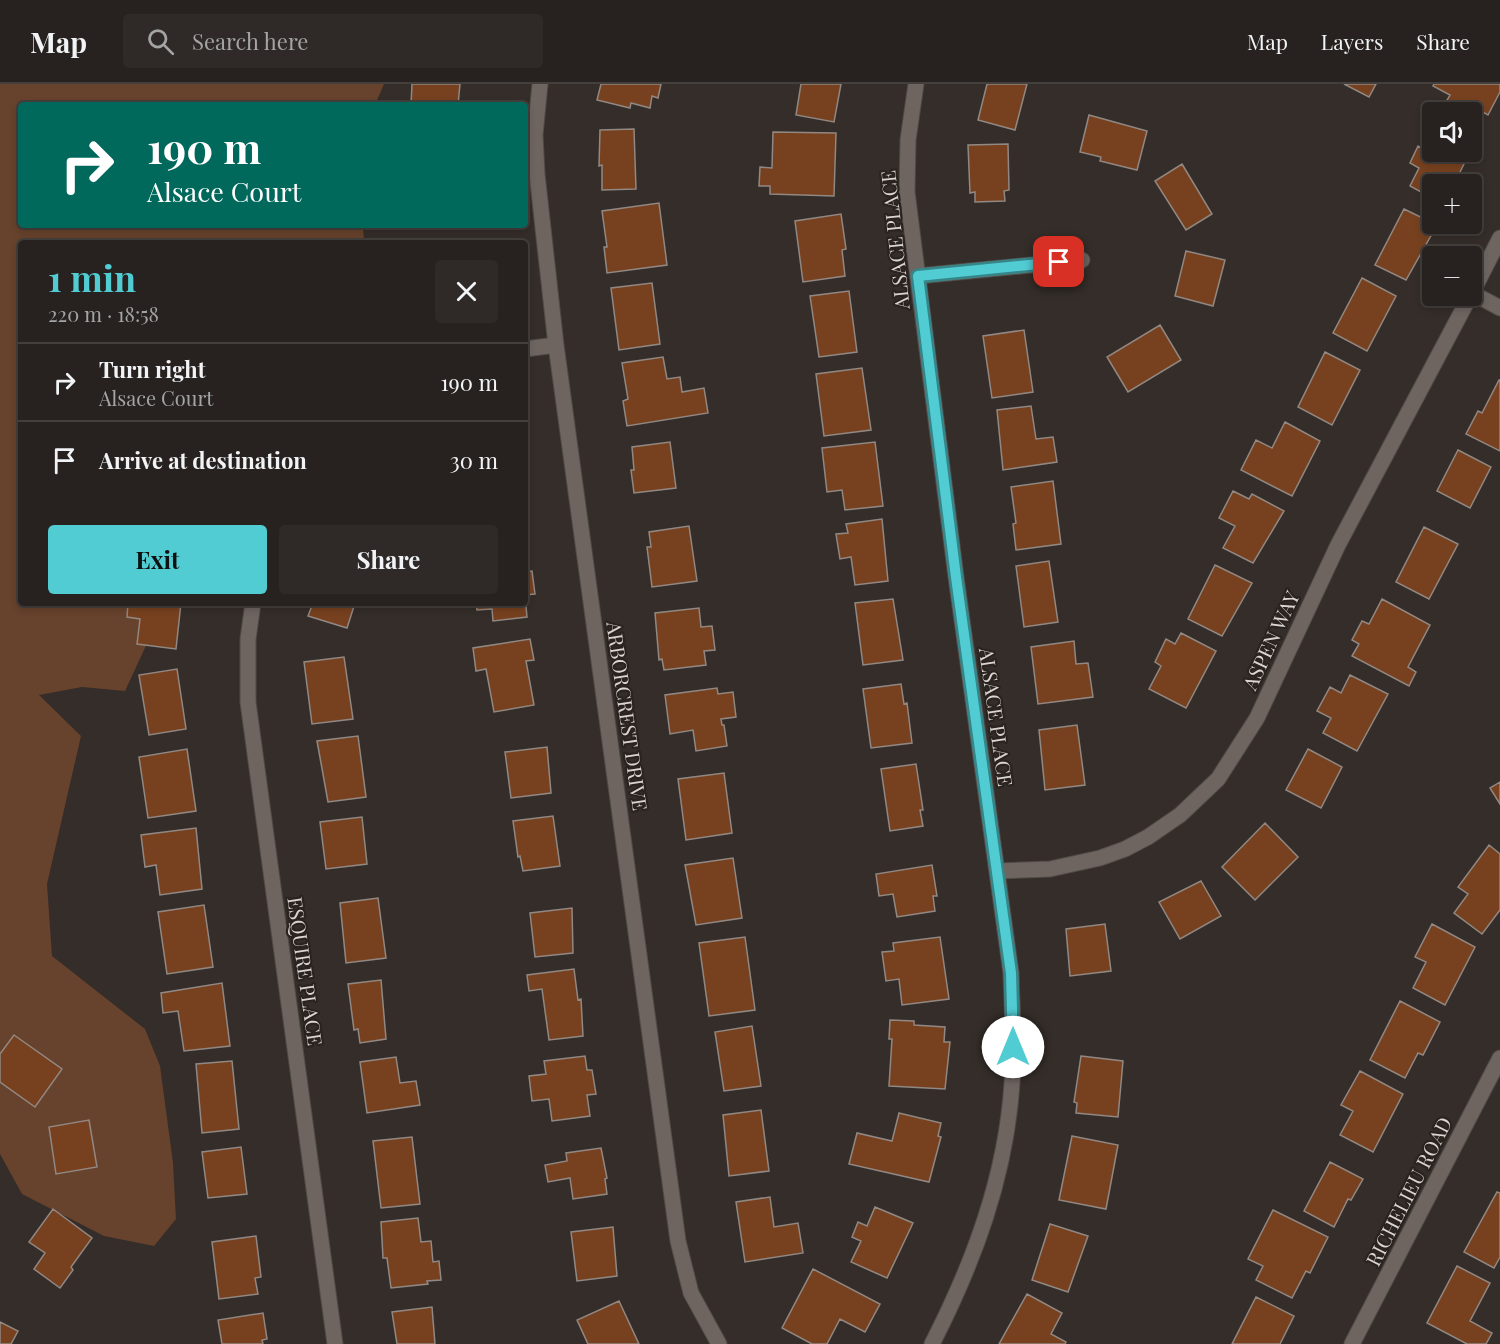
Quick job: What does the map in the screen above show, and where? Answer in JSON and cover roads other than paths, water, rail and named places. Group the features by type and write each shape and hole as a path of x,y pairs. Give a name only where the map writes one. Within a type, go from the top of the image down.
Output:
{"street":[{"name":"ARBORCREST DRIVE","path":"540,84 535,135 537,174 556,345 679,1248 691,1293 719,1344"},
{"name":"ALSACE PLACE","path":"916,84 910,116 907,192 1013,1000 1009,1120 992,1196 978,1242 954,1300 932,1344"},
{"name":"ASPEN WAY","path":"1482,273 1500,238"},
{"path":"918,276 1082,260"},
{"path":"1482,299 1500,308"},
{"name":"ASPEN WAY","path":"997,871 1050,869 1100,858 1125,849 1148,837 1180,815 1218,779 1257,718 1338,545 1465,306"},
{"path":"528,349 556,345"},
{"name":"ESQUIRE PLACE","path":"253,606 248,639 248,702 335,1344"},
{"name":"RICHELIEU ROAD","path":"1352,1344 1500,1058"}]}
